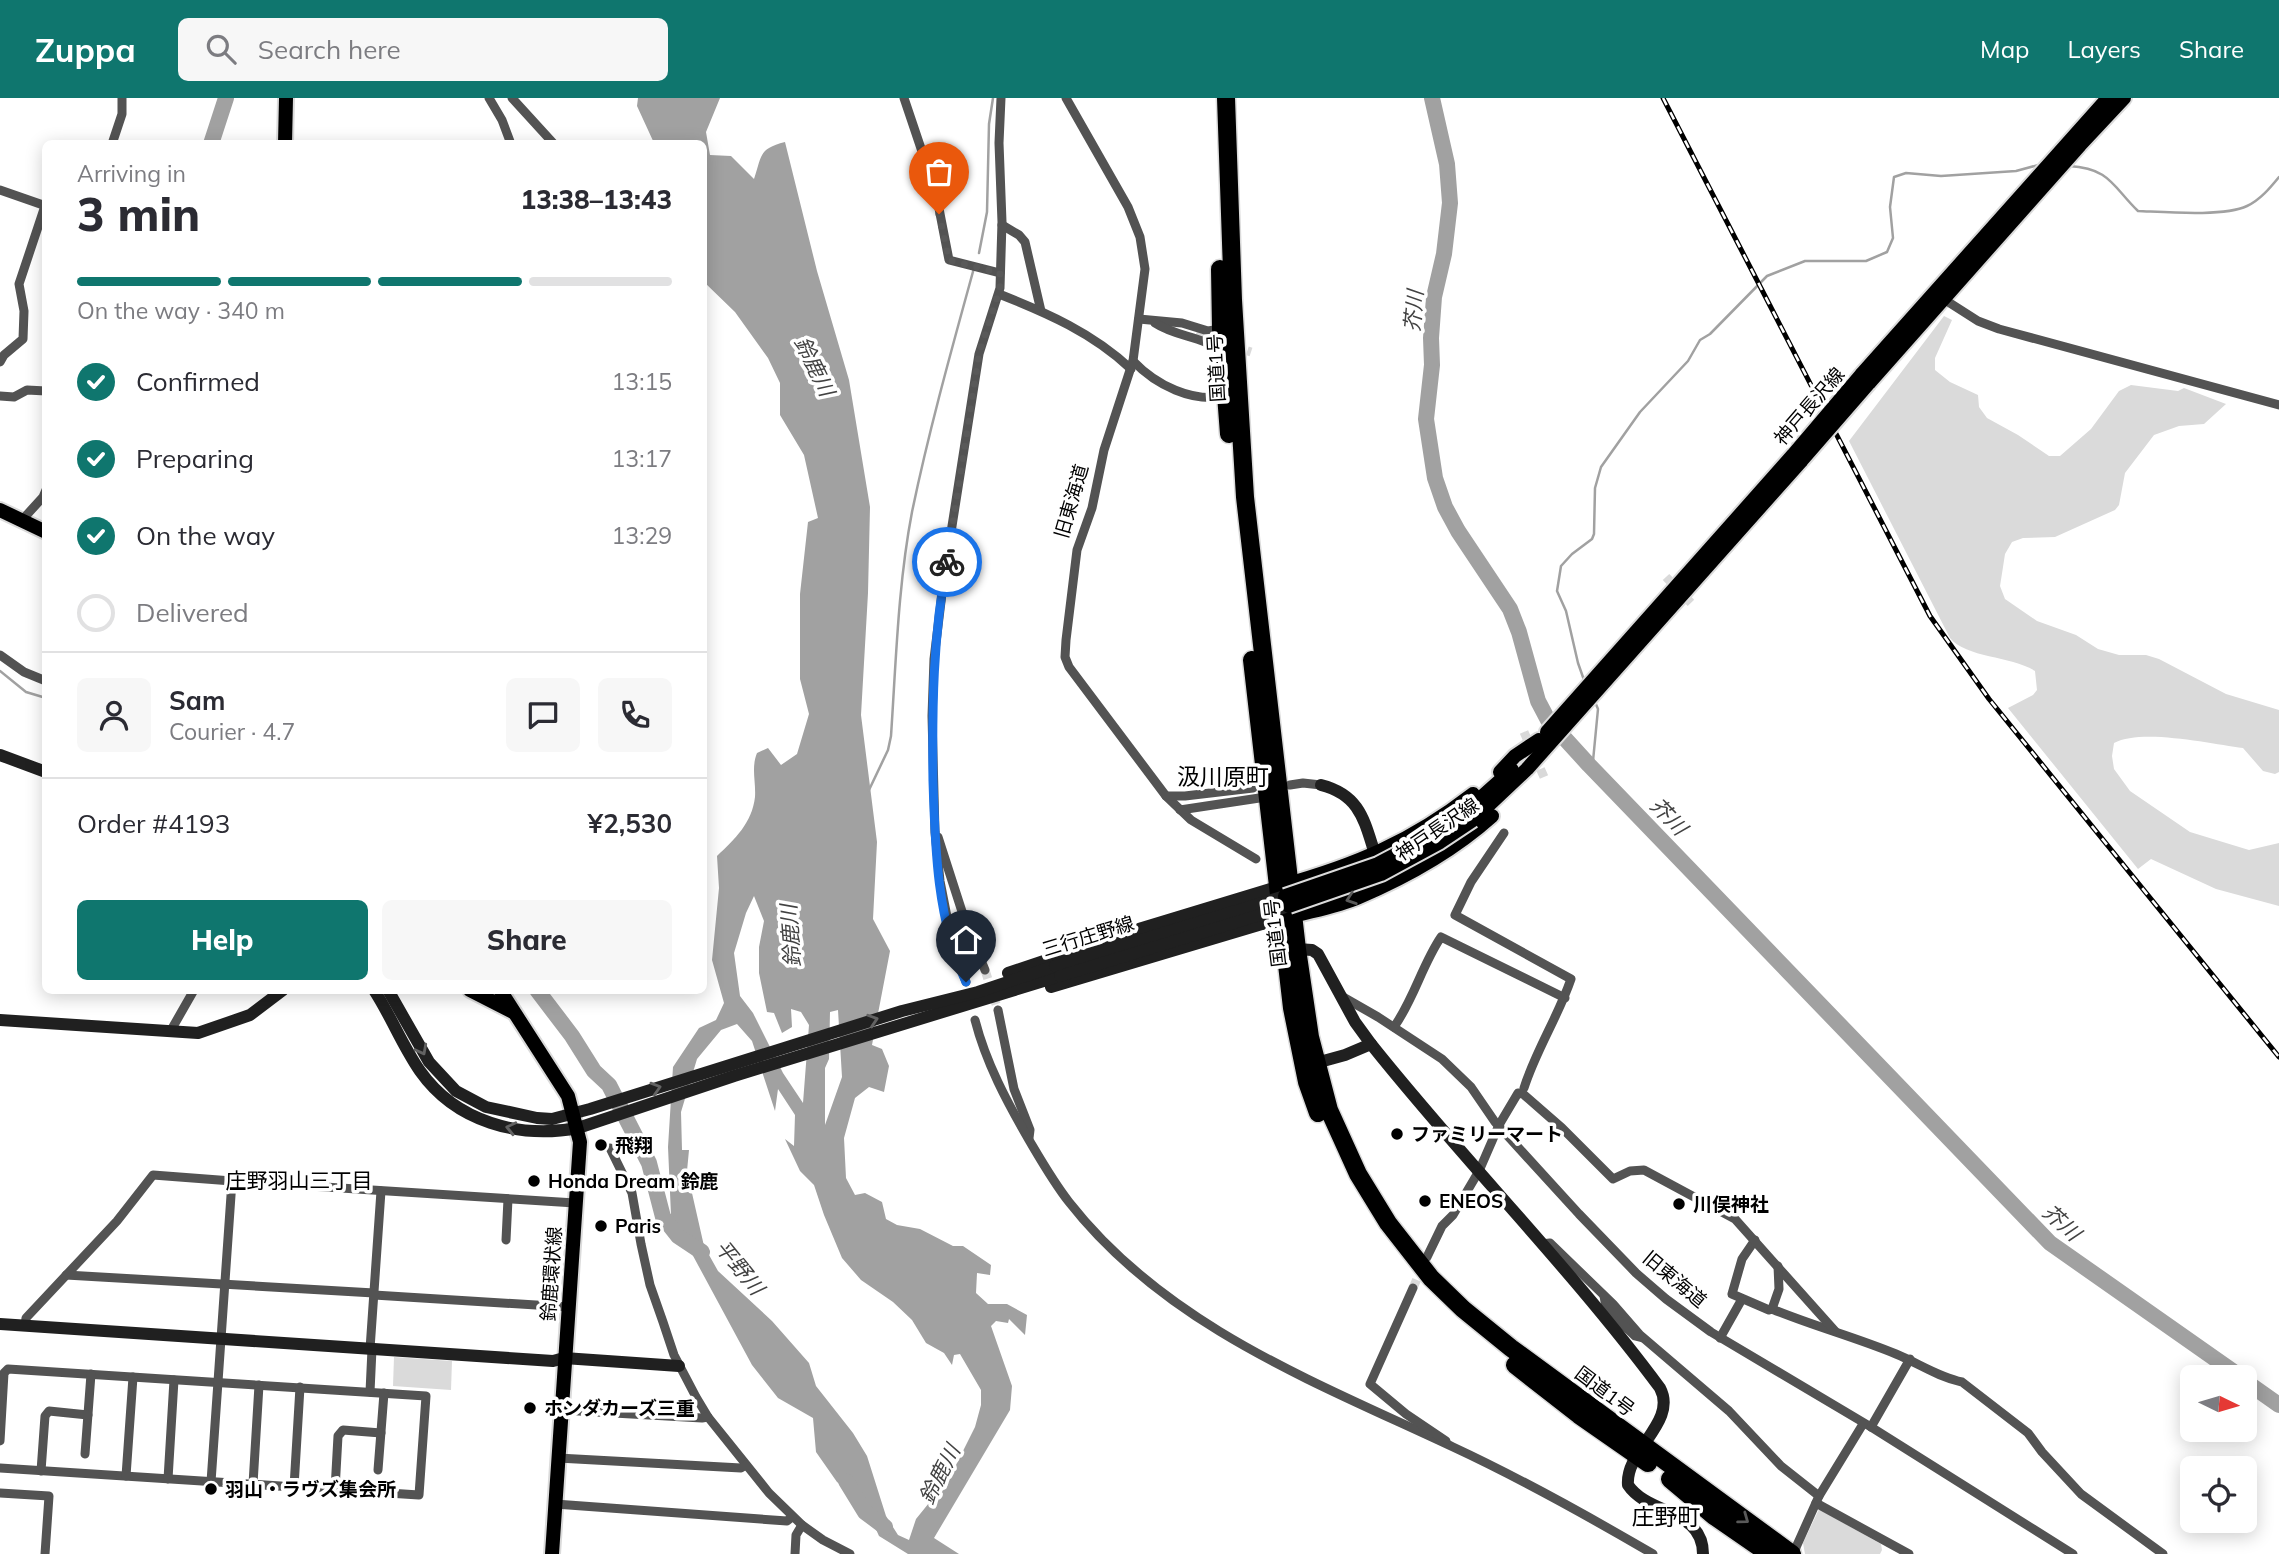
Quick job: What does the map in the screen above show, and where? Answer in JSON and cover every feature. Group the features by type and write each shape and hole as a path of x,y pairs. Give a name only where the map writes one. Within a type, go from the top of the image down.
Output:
{"highway":[{"name":"国道1号","path":"1214,98 1222,352 1259,792 1297,948 1316,1063 1329,1110 1375,1203 1431,1278 1484,1327 1640,1450 1714,1516 1769,1554"},
{"name":"国道1号","path":"1226,98 1240,433 1286,901 1292,1007 1307,1082 1336,1157 1363,1207 1409,1270 1455,1317 1579,1415 1640,1450 1792,1554"}],"main road":[{"path":"285,140 286,98"},
{"name":"神戸長沢線","path":"2100,114 2108,98"},
{"name":"神戸長沢線","path":"1286,901 1323,874 1469,816 1494,802 2100,114 2124,98"},
{"path":"0,510 42,530"},
{"name":"神戸長沢線","path":"1286,901 1357,898 1413,870 1469,816 1515,756 1543,749"},
{"name":"神戸長沢線","path":"1286,901 1381,874 1440,842 1469,816"},
{"name":"鈴鹿環状線","path":"478,994 515,1013"},
{"name":"鈴鹿環状線","path":"503,994 568,1096 580,1142 555,1504 556,1554"}],"street":[{"path":"113,140 122,114 122,98"},
{"path":"489,98 510,140"},
{"path":"512,98 550,140"},
{"path":"904,98 936,193 949,260 1000,273"},
{"path":"971,987 958,967 946,916 934,832 932,716 934,659 944,577 979,354 999,294 1002,225 999,143 1001,98"},
{"name":"旧東海道","path":"1066,98 1128,207 1140,237 1145,269 1132,365 1104,450 1092,509 1077,550 1068,611 1065,657 1069,667 1166,796 1191,820 1256,859"},
{"path":"0,190 42,205"},
{"path":"0,362 4,355 23,339 24,311 19,284 42,215"},
{"path":"1002,225 1025,242 1041,311"},
{"path":"999,294 1041,311 1088,335 1165,385 1201,397 1226,396"},
{"path":"1940,297 1978,321 1999,329 2279,405"},
{"path":"1139,319 1196,334"},
{"path":"1154,322 1182,324 1208,331 1221,329"},
{"path":"1154,322 1168,332 1211,344 1222,352"},
{"path":"0,396 14,397 27,390 42,391"},
{"path":"23,519 42,498"},
{"path":"0,655 24,672 42,679"},
{"path":"0,755 42,771"},
{"path":"1290,785 1321,785 1338,790 1353,802 1365,822 1375,854"},
{"path":"1166,796 1259,792"},
{"path":"1180,810 1259,792"},
{"path":"934,832 940,839 965,924 985,970"},
{"path":"1504,833 1471,881 1455,915 1571,979 1565,998 1533,1061 1524,1088"},
{"name":"三行庄野線","path":"946,1012 1058,971 1286,901"},
{"name":"三行庄野線","path":"390,994 429,1062 456,1091 486,1107 511,1114 552,1119 902,1011 1031,964 1286,901"},
{"name":"三行庄野線","path":"376,994 421,1072 430,1084 462,1110 513,1130 554,1133 578,1128 825,1047 946,1012 1030,993 1262,924 1286,901"},
{"path":"1394,1027 1404,1013 1429,956 1441,937 1565,998"},
{"path":"1297,948 1312,950 1321,957 1355,1022 1371,1044 1541,1244 1616,1323 1634,1336 1645,1338"},
{"name":"三行庄野線","path":"971,987 1058,971"},
{"path":"170,1031 192,994"},
{"path":"0,1020 198,1032 250,1015 278,994"},
{"name":"旧東海道","path":"1343,997 1442,1059 1471,1087 1499,1125 1579,1214 1636,1273 1673,1304 1720,1338 2073,1554"},
{"path":"998,1010 1014,1089 1030,1130 1029,1138"},
{"path":"975,1020 995,1074 1021,1128 1048,1172 1079,1214 1124,1261 1173,1302 1209,1327 1259,1355 1535,1487 1653,1554"},
{"path":"1316,1063 1371,1044"},
{"path":"1427,1257 1442,1226 1453,1215 1479,1171 1499,1125 1518,1093 1562,1128 1613,1179 1630,1171 1644,1170 1735,1219 1835,1331"},
{"path":"610,1149 632,1193 650,1284 679,1366 708,1416 746,1465 792,1517 823,1540 850,1554"},
{"path":"26,1326 26,1318 117,1221 153,1175 575,1203"},
{"path":"211,1482 232,1181"},
{"path":"370,1392 381,1191"},
{"path":"506,1240 508,1199"},
{"path":"1755,1240 1742,1259 1732,1294 1769,1310 1910,1359 1949,1379 1962,1382 2028,1433 2081,1494 2163,1554"},
{"path":"1541,1244 1550,1243 1645,1338 1729,1411 1781,1466 1818,1499 1887,1550 1909,1554"},
{"path":"1772,1309 1779,1289 1778,1266"},
{"path":"66,1275 225,1283 568,1307"},
{"path":"1413,1288 1370,1384 1450,1446"},
{"path":"1604,1296 1606,1307 1665,1396 1664,1406 1628,1475 1628,1485 1638,1497 1680,1517 1693,1527 1701,1539 1703,1554"},
{"path":"1720,1338 1742,1299"},
{"path":"0,1324 553,1361 564,1358 679,1366"},
{"path":"1792,1554 1818,1499 1910,1359"},
{"path":"0,1441 4,1373 8,1369 426,1395 419,1496 0,1468"},
{"path":"85,1454 91,1374"},
{"path":"126,1476 133,1377"},
{"path":"168,1479 174,1380"},
{"path":"253,1485 259,1385"},
{"path":"294,1487 300,1387"},
{"path":"378,1470 384,1393"},
{"path":"561,1410 702,1418 708,1416"},
{"path":"41,1471 46,1416 49,1411 88,1415"},
{"path":"335,1490 338,1436 343,1430 382,1433"},
{"path":"558,1458 741,1468 746,1465"},
{"path":"0,1493 49,1496 45,1554"},
{"path":"555,1504 788,1521 792,1517"},
{"path":"795,1554 796,1535 802,1525"}],"shaded area":[{"path":"1944,316 1952,320 1935,358 1935,370 1950,382 1978,395 1979,407 1987,418 2049,456 2060,456 2091,429 2119,391 2131,385 2178,391 2184,388 2226,404 2204,424 2179,426 2154,435 2125,473 2119,505 2115,510 2055,537 2023,538 2012,542 2005,554 2000,586 2005,599 2037,621 2076,635 2098,649 2119,655 2146,655 2159,659 2226,694 2279,710 2279,772 2275,774 2263,771 2243,748 2177,738 2126,739 2114,743 2112,756 2114,769 2130,791 2190,832 2249,850 2279,843 2279,906 2216,889 2151,859 2138,869 2008,708 2033,695 2037,690 2035,671 1967,649 1950,638 1849,441"},
{"path":"394,1357 452,1361 451,1390 393,1386"},
{"path":"1819,1509 1881,1544 1880,1554 1805,1554 1803,1543"}],"water":[{"name":"鈴鹿川","path":"638,98 720,98 706,132 710,155 731,156 754,179 765,151 785,142 817,271 849,380 870,507 861,715 877,842 873,919 890,951 872,1045 882,1049 889,1066 884,1092 869,1087 855,1098 844,1138 846,1178 855,1195 865,1193 882,1202 886,1219 897,1225 920,1229 953,1246 963,1246 991,1265 990,1275 977,1273 976,1293 988,1304 1007,1304 1027,1315 1025,1335 1009,1319 1008,1323 996,1321 991,1326 1012,1386 1010,1410 934,1538 959,1554 908,1554 879,1536 864,1503 837,1482 816,1452 813,1418 778,1398 752,1365 671,1215 668,1147 673,1067 699,1028 716,1020 724,1003 712,960 719,888 717,856 736,837 750,815 755,797 754,769 757,753 768,748 781,765 797,754 809,714 800,679 800,594 808,522 818,518 804,455 780,415 780,383 768,358 735,312 707,285 707,140 653,140 637,106","holes":["754,896 764,921 759,947 759,973 767,1012 774,1013 782,1033 792,1027 791,1009 801,1012 809,1025 803,1103 783,1073 753,1013 740,996 734,953","838,1010 842,1077 825,1125 825,1068 829,1059 830,1012","737,1024 752,1041 775,1111 778,1089 795,1115 794,1146 785,1139 800,1171 814,1185 842,1258 861,1280 893,1302 912,1320 926,1343 944,1353 952,1365 954,1355 960,1354 981,1390 981,1405 975,1427 950,1477 916,1519 909,1540 898,1535 886,1516 867,1456 853,1433 816,1386 809,1363 772,1321 718,1271 704,1246 687,1171 689,1150 682,1150 681,1112 697,1059 721,1030"]}],"waterway":[{"name":"平野川","path":"212,140 226,98"},
{"path":"979,253 987,212 989,124 993,98"},
{"name":"芥川","path":"1432,98 1447,164 1450,203 1444,254 1434,297 1432,365 1426,419 1435,478 1445,507 1458,531 1510,609 1538,701 1548,720 2050,1243 2224,1365"},
{"path":"1584,680 1566,611 1557,591 1561,566 1592,539 1595,488 1601,467 1640,412 1688,361 1700,340 1710,334 1767,276 1805,261 1866,261 1887,252 1893,238 1890,207 1894,177 1906,173 1941,176 2016,171 2042,164"},
{"path":"2069,166 2094,170 2110,180 2138,211 2194,213 2237,209 2256,200 2279,177"},
{"path":"869,790 888,750 891,736 901,595 912,512 933,420 974,268"},
{"path":"0,671 26,692 42,697"},
{"path":"1589,765 1593,761 1598,709 1595,702"},
{"name":"平野川","path":"540,994 594,1071 609,1085 649,1163 663,1217 678,1236 702,1252"},
{"name":"芥川","path":"2258,1390 2279,1405"},
{"name":"平野川","path":"846,1481 865,1512 885,1527"}],"tunnel":[{"path":"1196,334 1251,352"},
{"path":"1666,577 1691,603"},
{"path":"1524,732 1544,777"},
{"path":"985,970 998,1010"},
{"path":"1413,1288 1423,1265"}],"railway":[{"path":"1663,98 1930,616 1989,699 2279,1057"}],"way so far":[{"path":"939,214 949,260 1000,273 1000,288 979,354 947,562"}],"place":[{"name":"ファミリーマート","path":"1397,1134"},
{"name":"飛翔","path":"601,1145"},
{"name":"Honda Dream 鈴鹿","path":"534,1181"},
{"name":"ENEOS","path":"1425,1201"},
{"name":"川俣神社","path":"1679,1204"},
{"name":"Paris","path":"601,1226"},
{"name":"ホンダカーズ三重","path":"530,1408"},
{"name":"羽山・ラヴズ集会所","path":"211,1489"}],"district":[{"name":"汲川原町","path":"1223,776"},
{"name":"庄野羽山三丁目","path":"299,1180"},
{"name":"庄野町","path":"1666,1516"}],"route":[{"path":"947,562 934,659 934,832 946,916 958,967 966,982"}]}
